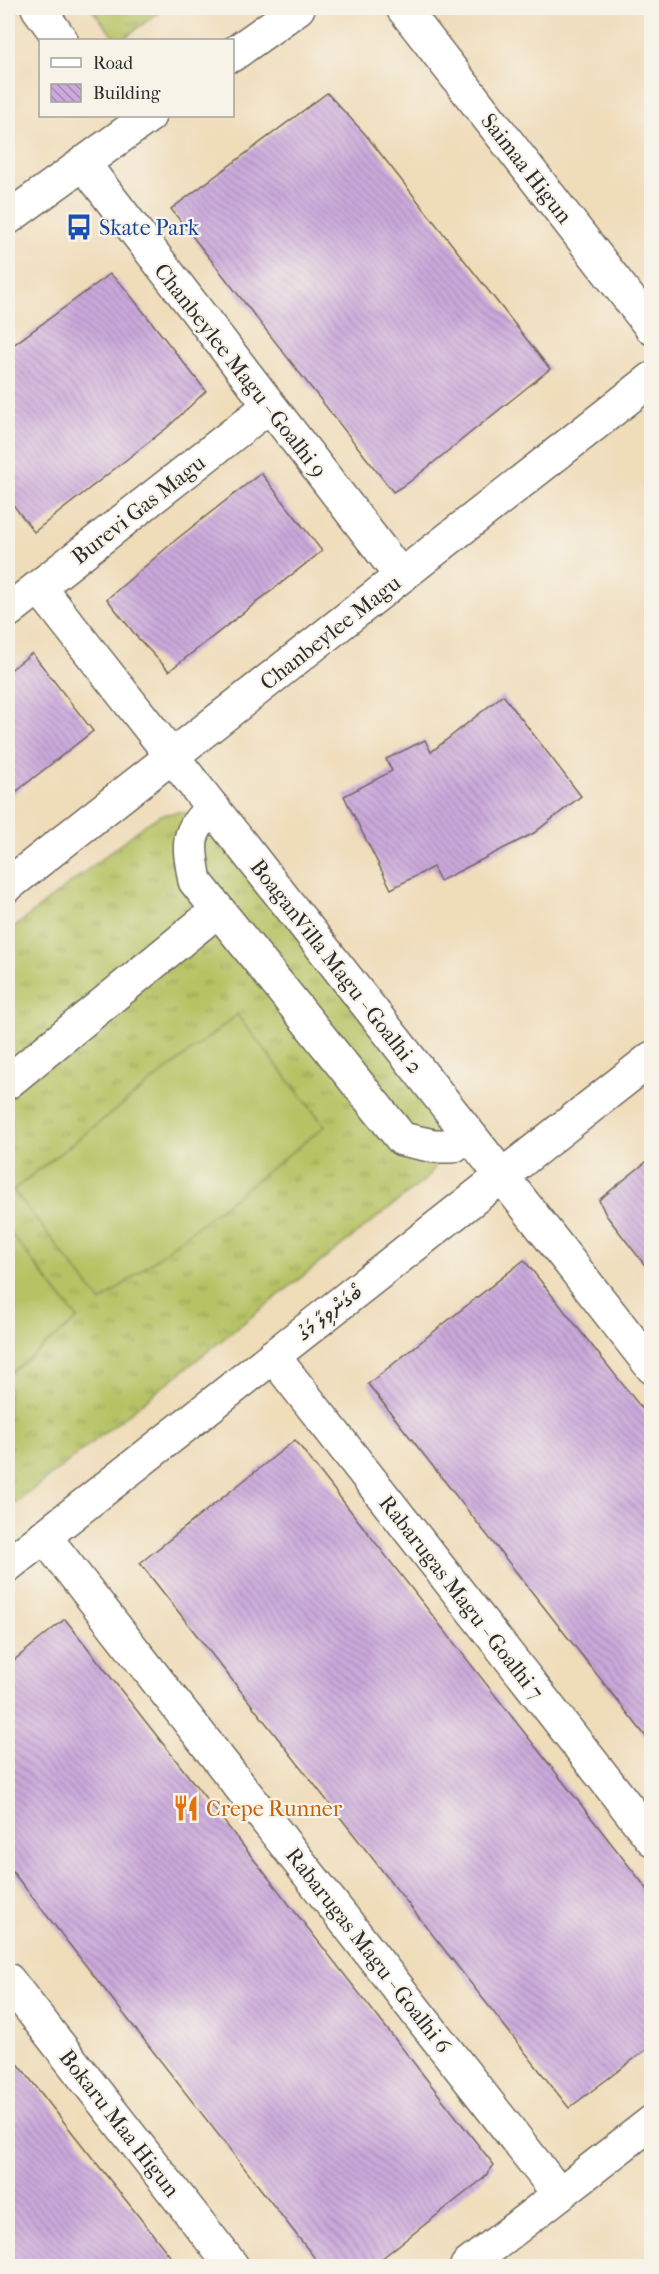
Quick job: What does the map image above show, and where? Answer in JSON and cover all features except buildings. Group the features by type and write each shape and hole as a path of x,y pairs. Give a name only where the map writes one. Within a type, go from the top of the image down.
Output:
{"street":[{"path":"38,8 61,39"},
{"path":"234,54 298,8"},
{"name":"Saimaa Higun","path":"403,8 651,328"},
{"path":"8,218 83,163 131,121"},
{"name":"Chanbeylee Magu - Goalhi 9","path":"83,163 268,407 401,576"},
{"name":"Chanbeylee Magu","path":"8,885 651,379"},
{"name":"Burevi Gas Magu","path":"8,611 268,407"},
{"name":"BoaganVilla Magu - Goalhi 2","path":"39,586 651,1367"},
{"path":"213,808 195,822 190,851 195,881 402,1139 434,1146 453,1146 469,1135"},
{"path":"8,1082 218,910"},
{"name":"ބޯގަންވިލާ މަގު","path":"8,1565 651,1058"},
{"name":"Rabarugas Magu - Goalhi 7","path":"273,1356 651,1839"},
{"name":"Rabarugas Magu - Goalhi 6","path":"45,1536 560,2194"},
{"name":"Bokaru Maa Higun","path":"8,1980 232,2266"},
{"path":"467,2266 651,2122"}],"green space":[{"path":"91,8 165,8 122,39 115,39"},
{"path":"178,812 195,814 210,823 437,1115 442,1132 442,1148 437,1163 427,1178 8,1509 8,932 146,824 161,815"},
{"path":"237,1015 325,1126 101,1302 13,1190"},
{"path":"8,1230 78,1319 8,1375"}],"place":[{"name":"Skate Park","path":"79,227"},
{"name":"Crepe Runner","path":"186,1808"}]}
